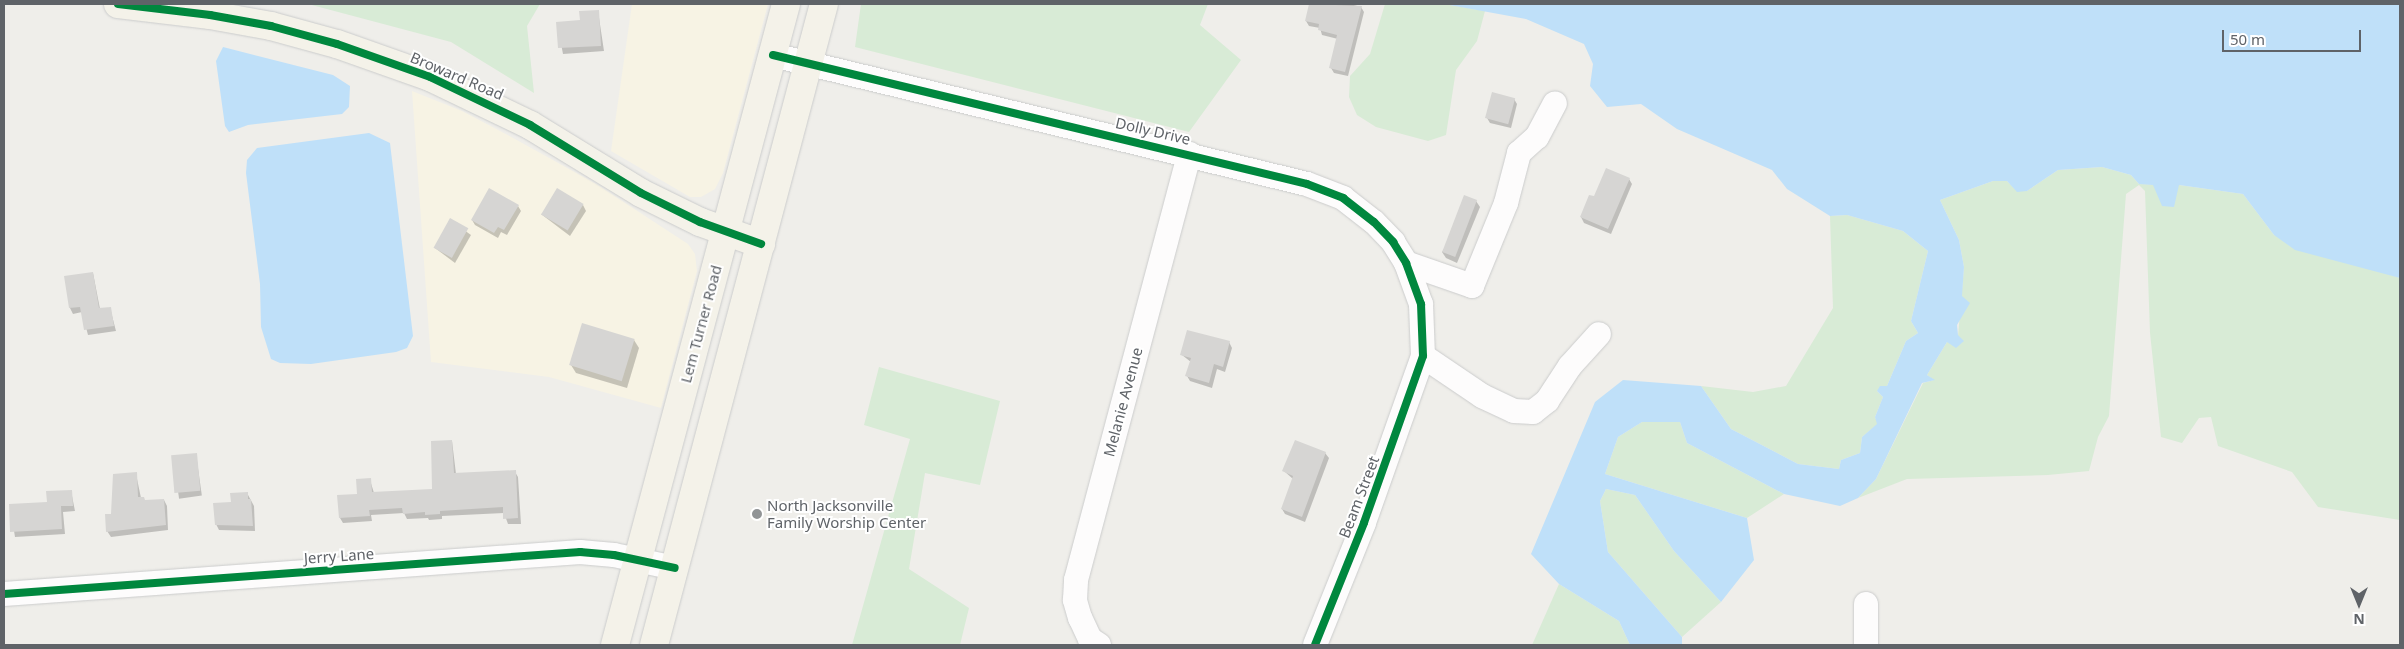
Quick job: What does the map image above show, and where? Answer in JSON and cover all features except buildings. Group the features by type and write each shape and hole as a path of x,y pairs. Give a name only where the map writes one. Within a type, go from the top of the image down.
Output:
{"main road":[{"name":"Broward Road","path":"118,4 210,15 272,26 337,44 430,77 525,122 641,193 725,232 761,244"},
{"name":"Lem Turner Road","path":"615,645 786,4"},
{"path":"654,645 824,4"}],"street":[{"name":"Dolly Drive","path":"773,55 1189,154 1307,184 1343,198 1374,222 1393,242 1406,263 1421,304 1423,356"},
{"path":"1406,263 1472,286 1506,203 1519,152 1537,137 1555,102"},
{"name":"Melanie Avenue","path":"1099,645 1090,638 1080,618 1075,600 1076,580 1189,154"},
{"path":"1423,356 1482,396 1514,411 1533,412 1547,401 1570,366 1598,334"},
{"name":"Beam Street","path":"1315,645 1390,452 1423,356"},
{"name":"Jerry Lane","path":"4,594 580,552 638,560 675,568"},
{"path":"1866,604 1866,645"}],"shaded area":[{"path":"632,4 768,4 723,173 715,189 701,197 690,197 611,151"},
{"path":"412,91 462,111 515,139 596,184 688,244 695,254 697,271 661,408 549,377 431,362"}],"green space":[{"path":"308,4 540,4 527,26 534,93 451,42"},
{"path":"861,4 1208,4 1200,25 1241,60 1189,132 855,47"},
{"path":"1385,4 1444,4 1485,11 1477,41 1456,70 1446,135 1428,141 1376,127 1357,115 1349,97 1350,76 1370,54"},
{"path":"2102,167 2131,175 2139,184 2179,185 2243,194 2274,235 2400,278 2400,520 2318,507 2292,472 2218,446 2211,417 2199,418 2182,443 2161,437 2150,333 2145,191 2139,185 2126,194 2109,416 2098,437 2089,471 2048,475 1907,479 1858,498 1876,479 1923,383 1934,380 1927,375 1947,342 1958,336 1964,267 1959,240 1940,200 1993,181 2007,181 2017,191 2027,191 2058,170"},
{"path":"1847,215 1903,231 1928,251 1911,321 1918,333 1906,341 1887,386 1877,391 1883,397 1875,417 1878,424 1862,437 1860,453 1841,460 1839,469 1798,464 1731,429 1701,386 1753,392 1786,386 1833,308 1830,216"},
{"path":"879,367 1000,401 980,485 925,473 909,569 969,608 960,645 852,645 910,439 864,425"},
{"path":"1642,422 1680,422 1687,443 1784,494 1747,518 1605,474 1618,437"},
{"path":"1606,489 1635,495 1674,551 1721,602 1682,637 1608,552 1600,501"},
{"path":"1559,584 1619,621 1630,645 1532,645"}],"water":[{"path":"1444,4 2400,4 2400,278 2295,250 2274,235 2243,194 2179,185 2174,207 2162,206 2153,185 2139,184 2131,175 2102,167 2058,170 2027,191 2017,192 2007,181 1993,181 1940,200 1959,240 1964,267 1962,296 1970,303 1957,325 1958,335 1964,341 1956,348 1947,342 1927,375 1935,380 1922,383 1876,479 1858,498 1840,506 1784,494 1687,443 1680,422 1642,422 1618,437 1605,474 1747,518 1754,560 1721,602 1674,551 1635,495 1606,489 1600,501 1608,552 1682,637 1682,645 1630,645 1619,621 1559,584 1531,554 1595,402 1623,380 1701,386 1731,429 1798,464 1839,469 1841,460 1860,453 1862,437 1877,424 1875,417 1883,397 1877,391 1880,386 1887,386 1906,341 1918,333 1911,321 1928,251 1903,231 1847,215 1830,216 1787,189 1772,170 1677,129 1641,104 1607,107 1590,86 1593,64 1584,44 1526,19"},
{"path":"223,47 333,75 350,86 349,107 342,114 248,125 229,132 225,126 216,61"},
{"path":"369,133 390,143 413,336 407,348 396,352 311,364 280,363 271,359 261,327 260,284 246,173 247,160 257,148"}],"cycle path":[{"path":"118,4 210,15 271,26 337,44 430,77 530,125 641,193 700,222 761,244"},
{"path":"773,55 1307,184 1343,198 1374,222 1393,242 1406,263 1421,304 1423,356 1364,523 1315,645"},
{"path":"4,594 580,552 614,555 675,568"}],"place":[{"name":"North Jacksonville Family Worship Center","path":"757,514"}]}
